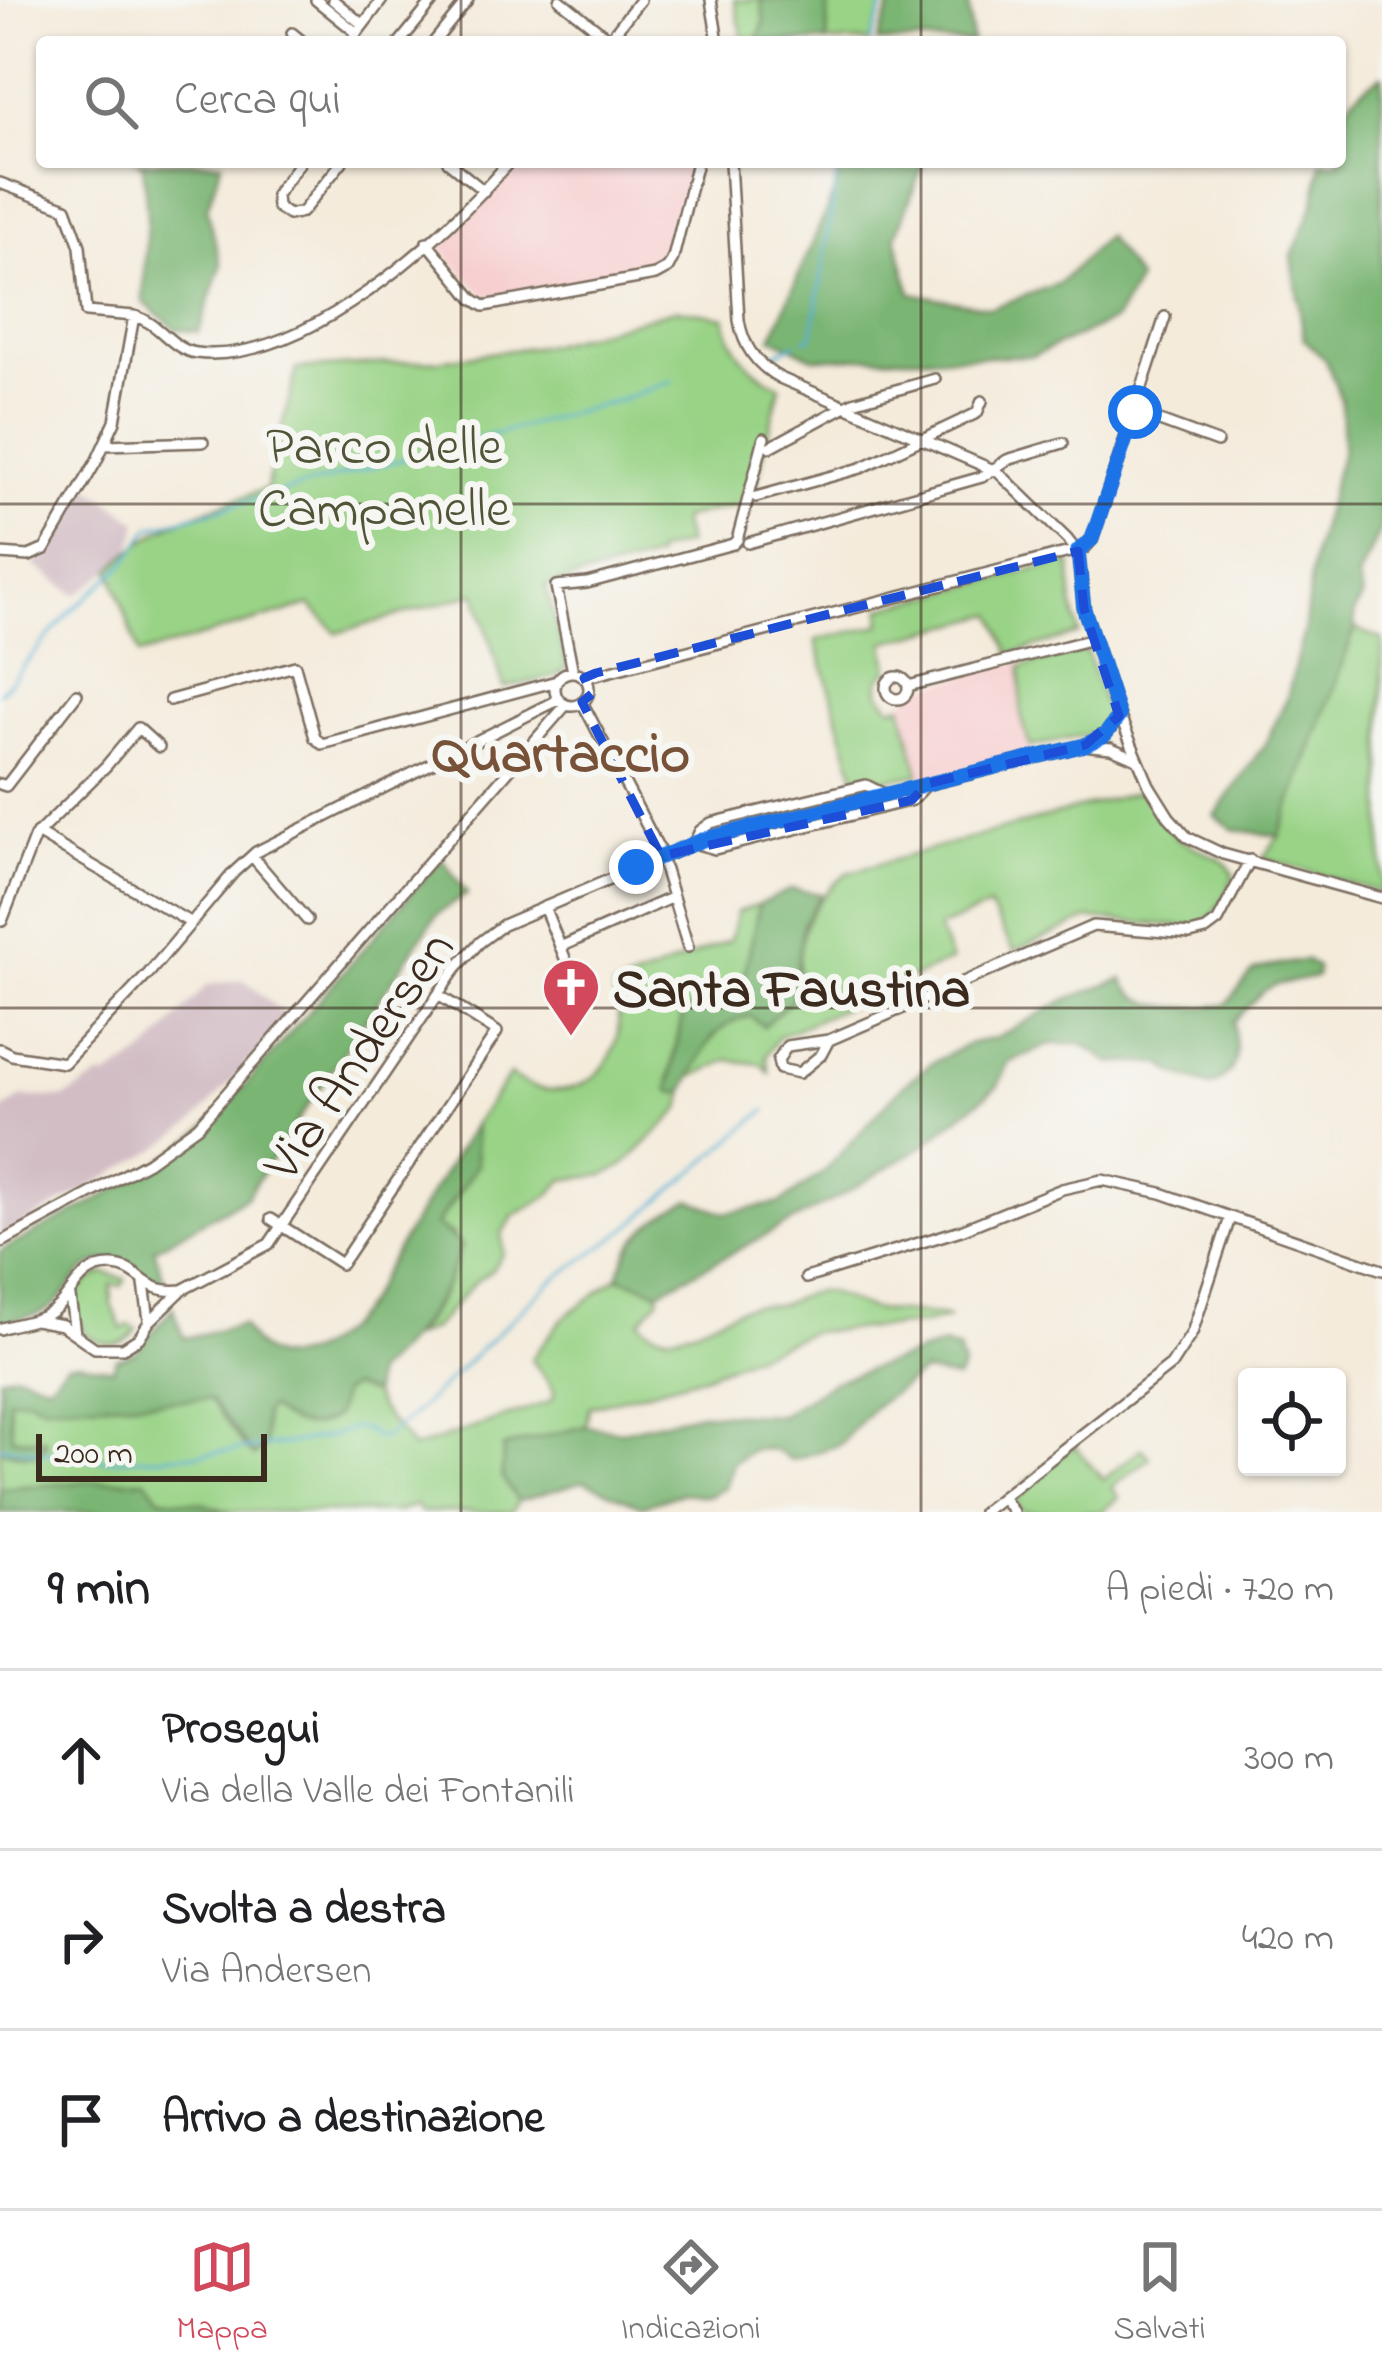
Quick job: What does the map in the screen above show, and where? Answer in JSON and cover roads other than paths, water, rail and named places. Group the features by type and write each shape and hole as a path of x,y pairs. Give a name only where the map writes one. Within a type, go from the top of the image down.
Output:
{"street":[{"path":"316,0 356,33"},
{"path":"333,0 356,33"},
{"path":"356,33 382,0"},
{"path":"405,36 434,0"},
{"path":"439,36 468,0"},
{"path":"560,0 603,36"},
{"path":"613,36 640,0"},
{"path":"708,0 717,36"},
{"path":"292,33 296,36"},
{"path":"296,168 276,195 277,207 289,215 302,212 337,168"},
{"path":"455,168 484,191"},
{"path":"0,183 67,209 81,249 87,313 134,316 155,325 188,351 248,352 346,307 427,242 504,168"},
{"path":"427,242 484,306 656,275 673,258 696,168"},
{"path":"730,168 739,320 746,346 772,374 995,470 1012,481 1078,551 1082,600 1119,716 1166,813 1182,833 1210,849 1382,898"},
{"path":"0,554 41,552 105,446 119,406 134,316"},
{"path":"170,700 296,666 316,740 322,744 557,681 564,674 573,672 584,678 1078,551 1092,539 1165,317"},
{"path":"573,672 556,586 587,584 733,544 767,443 848,406 935,379"},
{"path":"756,497 861,468 977,413 982,401"},
{"path":"1135,412 1217,442"},
{"path":"105,446 203,442"},
{"path":"748,543 982,477 1007,460 1063,443"},
{"path":"908,686 1093,639"},
{"path":"582,702 588,691 584,678"},
{"path":"557,681 562,702"},
{"path":"0,784 6,786 77,694"},
{"path":"0,1049 64,1063 252,856 562,702 582,702"},
{"path":"0,1243 148,1162 198,1126 562,702"},
{"path":"582,702 661,856 688,947"},
{"name":"Via Andersen","path":"694,843 710,823 866,785 884,794 1085,745 1105,735 1119,716"},
{"path":"2,921 37,833 138,728 159,747"},
{"name":"Via Andersen","path":"1085,745 1111,748 1137,759"},
{"name":"Via Andersen","path":"35,1320 57,1323 95,1348 118,1349 136,1341 182,1290 256,1253 284,1226 438,994 482,940 502,925 694,843 715,849 912,800 927,784"},
{"path":"37,833 191,923"},
{"path":"252,856 307,920"},
{"path":"829,1040 821,1055 799,1072 780,1069 778,1060 787,1046 829,1040 1093,926 1190,934 1206,931 1218,921 1250,860"},
{"path":"560,946 673,897"},
{"path":"544,907 581,997"},
{"path":"284,1226 340,1264 497,1032 438,994"},
{"path":"806,1278 933,1240 1094,1180 1125,1182 1382,1270"},
{"path":"983,1512 1171,1365 1192,1333 1230,1218"},
{"name":"Via Andersen","path":"271,1219 284,1226"},
{"path":"0,1329 56,1309 84,1275 104,1266 127,1270 161,1291 182,1290"},
{"path":"144,1284 149,1322"},
{"path":"70,1292 75,1333"},
{"path":"999,1499 1009,1512"}],"waterway":[{"path":"872,36 886,0"},
{"path":"805,339 812,337 838,168"},
{"path":"773,355 795,344"},
{"path":"0,693 70,612 124,565 150,528 620,400 672,381"},
{"path":"0,1446 113,1459 270,1446 352,1428 385,1437 548,1284 629,1227 766,1110"}],"place":[{"name":"Santa Faustina","path":"571,1038"}],"district":[{"name":"Quartaccio","path":"561,751"}],"park label":[{"name":"Parco delle Campanelle","path":"384,475"}]}
